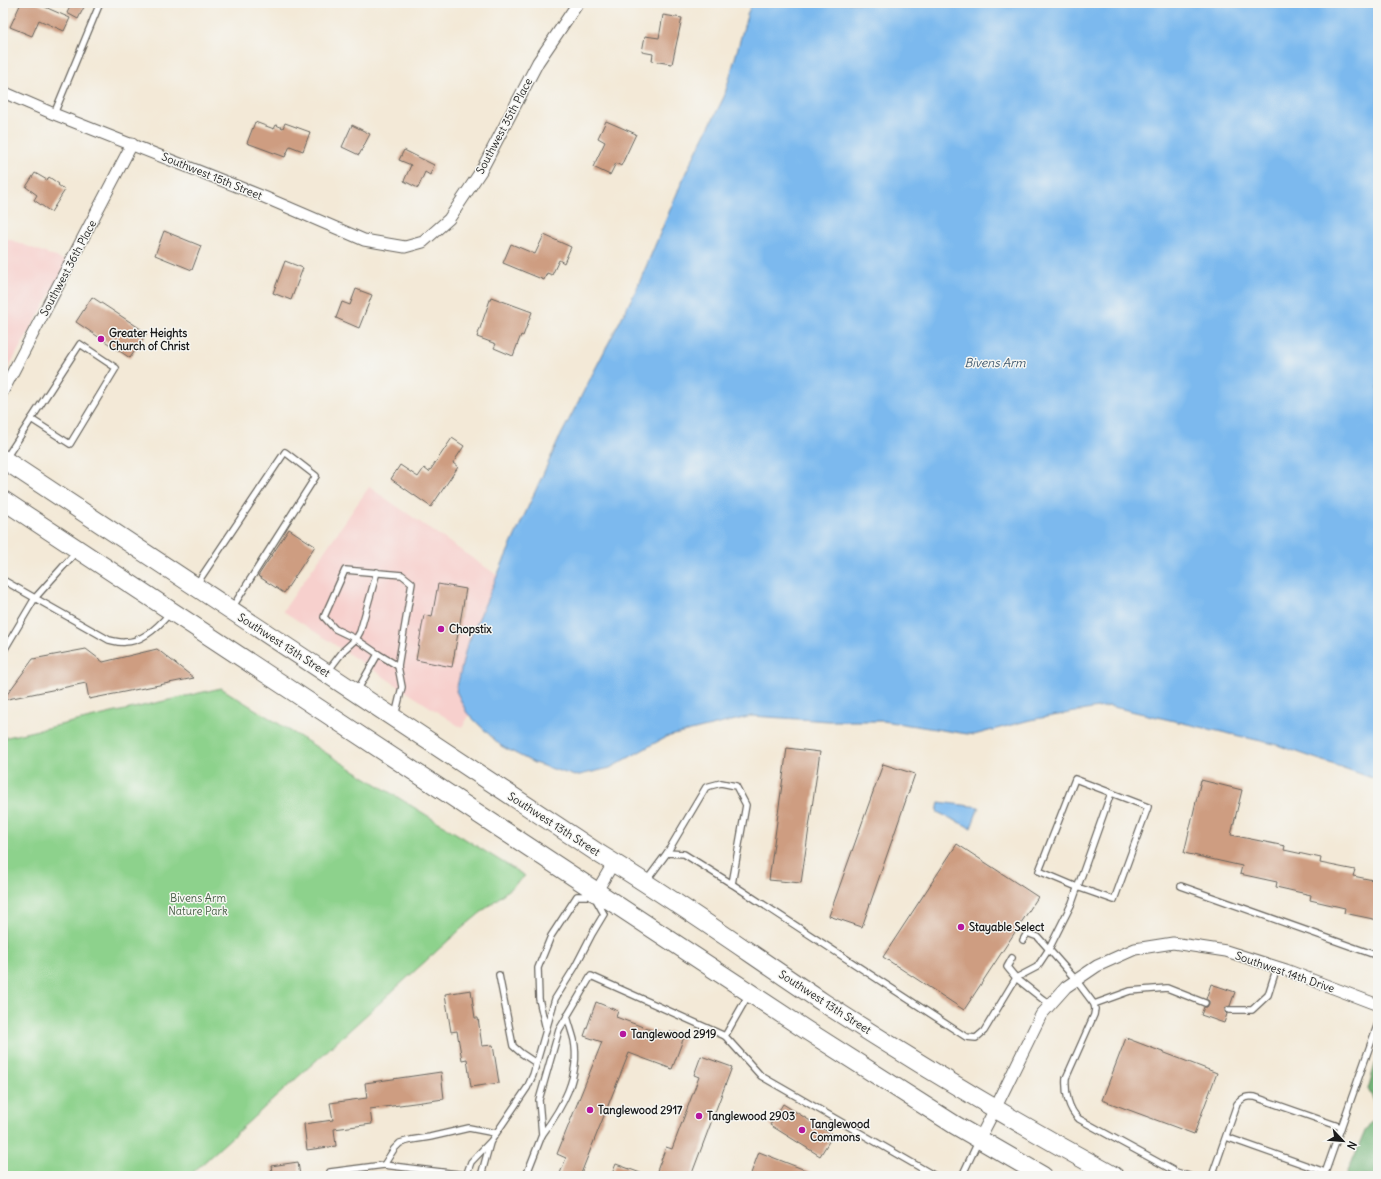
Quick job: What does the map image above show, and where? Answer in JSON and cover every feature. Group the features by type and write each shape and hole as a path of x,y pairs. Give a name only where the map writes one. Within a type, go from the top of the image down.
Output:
{"main road":[{"name":"Southwest 13th Street","path":"4,461 645,882 824,1002 995,1110 1114,1176"},
{"path":"3,500 595,894 750,992 891,1085 979,1140 1043,1176"}],"street":[{"name":"Southwest 35th Place","path":"423,242 449,219 481,171 538,62 578,3"},
{"name":"Southwest 15th Street","path":"3,92 54,114 264,197 364,240 405,247 423,242"},
{"name":"Southwest 36th Place","path":"3,391 132,144"},
{"path":"595,894 614,862"},
{"name":"Southwest 14th Drive","path":"979,1140 1041,1015 1066,987 1097,966 1135,949 1173,943 1226,952 1277,967 1378,1005"}],"lane":[{"path":"54,114 100,3"},
{"path":"4,461 31,419 80,344 116,368 70,444 31,419"},
{"path":"195,586 285,452 316,476 231,610"},
{"path":"3,652 35,598 78,550"},
{"path":"395,718 402,687 398,666 412,583 402,575 346,570 324,617 335,628 356,639 398,666"},
{"path":"326,673 344,650 356,639 360,632 377,572"},
{"path":"3,580 109,640 125,642 136,640 148,634 162,622 171,611"},
{"path":"356,693 378,654"},
{"path":"1075,779 1111,793 1148,807 1114,900 1039,871 1075,779"},
{"path":"645,882 667,853 706,787 721,783 736,786 746,805 732,884"},
{"path":"667,853 684,854 966,1037 976,1038 984,1031 1016,978 1037,966 1049,949 1072,903 1111,793"},
{"path":"1181,886 1378,956"},
{"path":"481,1176 491,1141 495,1133 527,1088 533,1075 536,1063 546,1029 554,999 575,967 604,914 595,894 577,896 551,936 538,968 539,999 546,1029"},
{"path":"1023,940 1027,933 1038,937 1076,980 1094,1004 1094,1015 1066,1078 1066,1088 1070,1108 1074,1114 1079,1119 1176,1172 1189,1176"},
{"path":"1012,958 1007,967 1016,978 1050,1005"},
{"path":"1229,1010 1252,1010 1268,995 1277,967"},
{"path":"499,975 513,1046 536,1063"},
{"path":"542,1135 539,1100 559,1030 591,976 725,1036 761,1076 935,1176"},
{"path":"1094,1004 1130,991 1167,988 1205,1004"},
{"path":"725,1036 750,992"},
{"path":"526,1176 542,1135 561,1107 570,1089 573,1078 576,1053 567,1016"},
{"path":"1226,1137 1324,1174 1378,1023"},
{"path":"1212,1176 1237,1104 1242,1098 1248,1096 1255,1097 1341,1127"},
{"path":"384,1165 394,1149 400,1144 411,1140 469,1128 495,1133"},
{"path":"962,1176 979,1140"},
{"path":"330,1172 384,1165 420,1168 466,1176 471,1162 491,1141"}],"shaded area":[{"path":"3,237 69,262 3,377"},
{"path":"369,487 520,591 474,707 462,728 283,611"}],"green space":[{"name":"Bivens Arm Nature Park","path":"221,688 525,876 461,929 189,1176 3,1176 3,738"},
{"path":"1378,1054 1378,1176 1346,1176 1365,1131 1375,1116 1374,1101 1368,1089"}],"water":[{"name":"Bivens Arm","path":"752,3 1378,3 1378,780 1274,744 1109,706 1030,720 974,735 883,721 829,721 752,716 666,737 610,768 575,776 534,763 501,746 467,713 456,691 466,648 559,439 637,288 686,172 724,97 748,12"},
{"path":"939,802 979,807 971,828 937,812"}],"building":[{"path":"21,3 36,3 70,18 64,31 39,20 32,36 10,27"},
{"path":"72,3 86,3 78,19 67,13"},
{"path":"663,15 682,18 672,64 652,61 653,54 642,52 645,36 659,38"},
{"path":"606,121 636,134 621,166 616,163 610,175 593,167 605,142 598,138"},
{"path":"255,122 274,129 276,125 283,128 285,123 310,132 303,151 290,146 285,157 247,143"},
{"path":"352,125 370,134 359,155 342,147"},
{"path":"404,150 434,165 430,175 425,172 418,188 404,181 411,165 399,160"},
{"path":"35,173 47,180 49,177 65,190 51,212 34,200 37,195 26,187"},
{"path":"164,231 201,246 192,270 155,255"},
{"path":"544,235 571,247 564,263 559,260 552,275 547,273 544,280 503,263 511,244 535,254"},
{"path":"285,261 303,268 291,300 273,293"},
{"path":"356,289 372,295 359,328 336,318 342,302 350,305"},
{"path":"92,297 147,333 130,358 76,322"},
{"path":"491,297 532,312 523,336 521,335 513,356 494,348 496,344 477,337"},
{"path":"452,438 464,446 453,463 458,467 431,507 391,479 400,465 418,477 424,468 429,472"},
{"path":"289,529 315,546 284,593 258,576"},
{"path":"438,584 466,589 452,667 416,660 424,615 432,617"},
{"path":"86,649 103,662 157,649 194,678 89,699 86,683 3,700 33,659"},
{"path":"787,748 820,752 801,883 769,880"},
{"path":"883,764 915,774 862,927 829,916"},
{"path":"1201,780 1242,790 1231,835 1285,846 1284,850 1321,858 1320,863 1355,870 1353,876 1378,881 1378,920 1344,913 1345,908 1310,900 1311,895 1276,887 1277,882 1240,874 1242,866 1184,853"},
{"name":"Stayable Select","path":"957,844 1038,897 964,1010 883,957"},
{"path":"1211,984 1235,992 1230,1006 1225,1008 1225,1012 1227,1014 1224,1023 1201,1015 1204,1007 1207,1007 1209,1004 1209,1001 1206,999"},
{"path":"471,990 475,1018 478,1018 482,1046 493,1045 499,1083 471,1087 467,1059 462,1060 457,1031 451,1032 445,994"},
{"path":"596,1002 618,1011 616,1017 667,1036 669,1031 684,1037 672,1069 629,1053 580,1176 559,1176 566,1158 557,1154 602,1042 584,1036"},
{"path":"1126,1038 1217,1073 1194,1134 1102,1100"},
{"name":"Tanglewood 2903","path":"701,1056 732,1067 691,1176 655,1176 666,1147 672,1149 699,1077 694,1075"},
{"path":"441,1072 444,1099 370,1109 372,1124 334,1129 336,1146 307,1150 304,1124 333,1120 330,1103 367,1098 365,1083"},
{"name":"Tanglewood Commons","path":"783,1104 833,1135 820,1156 770,1125"},
{"path":"759,1152 818,1175 818,1176 750,1176"},
{"path":"298,1162 300,1176 273,1176 271,1166"},
{"path":"616,1164 646,1175 646,1176 611,1176"}],"place":[{"name":"Greater Heights Church of Christ","path":"101,339"},
{"name":"Chopstix","path":"441,629"},
{"name":"Stayable Select","path":"961,927"},
{"name":"Tanglewood 2919","path":"623,1034"},
{"name":"Tanglewood 2917","path":"590,1110"},
{"name":"Tanglewood 2903","path":"699,1116"},
{"name":"Tanglewood Commons","path":"802,1130"}]}
